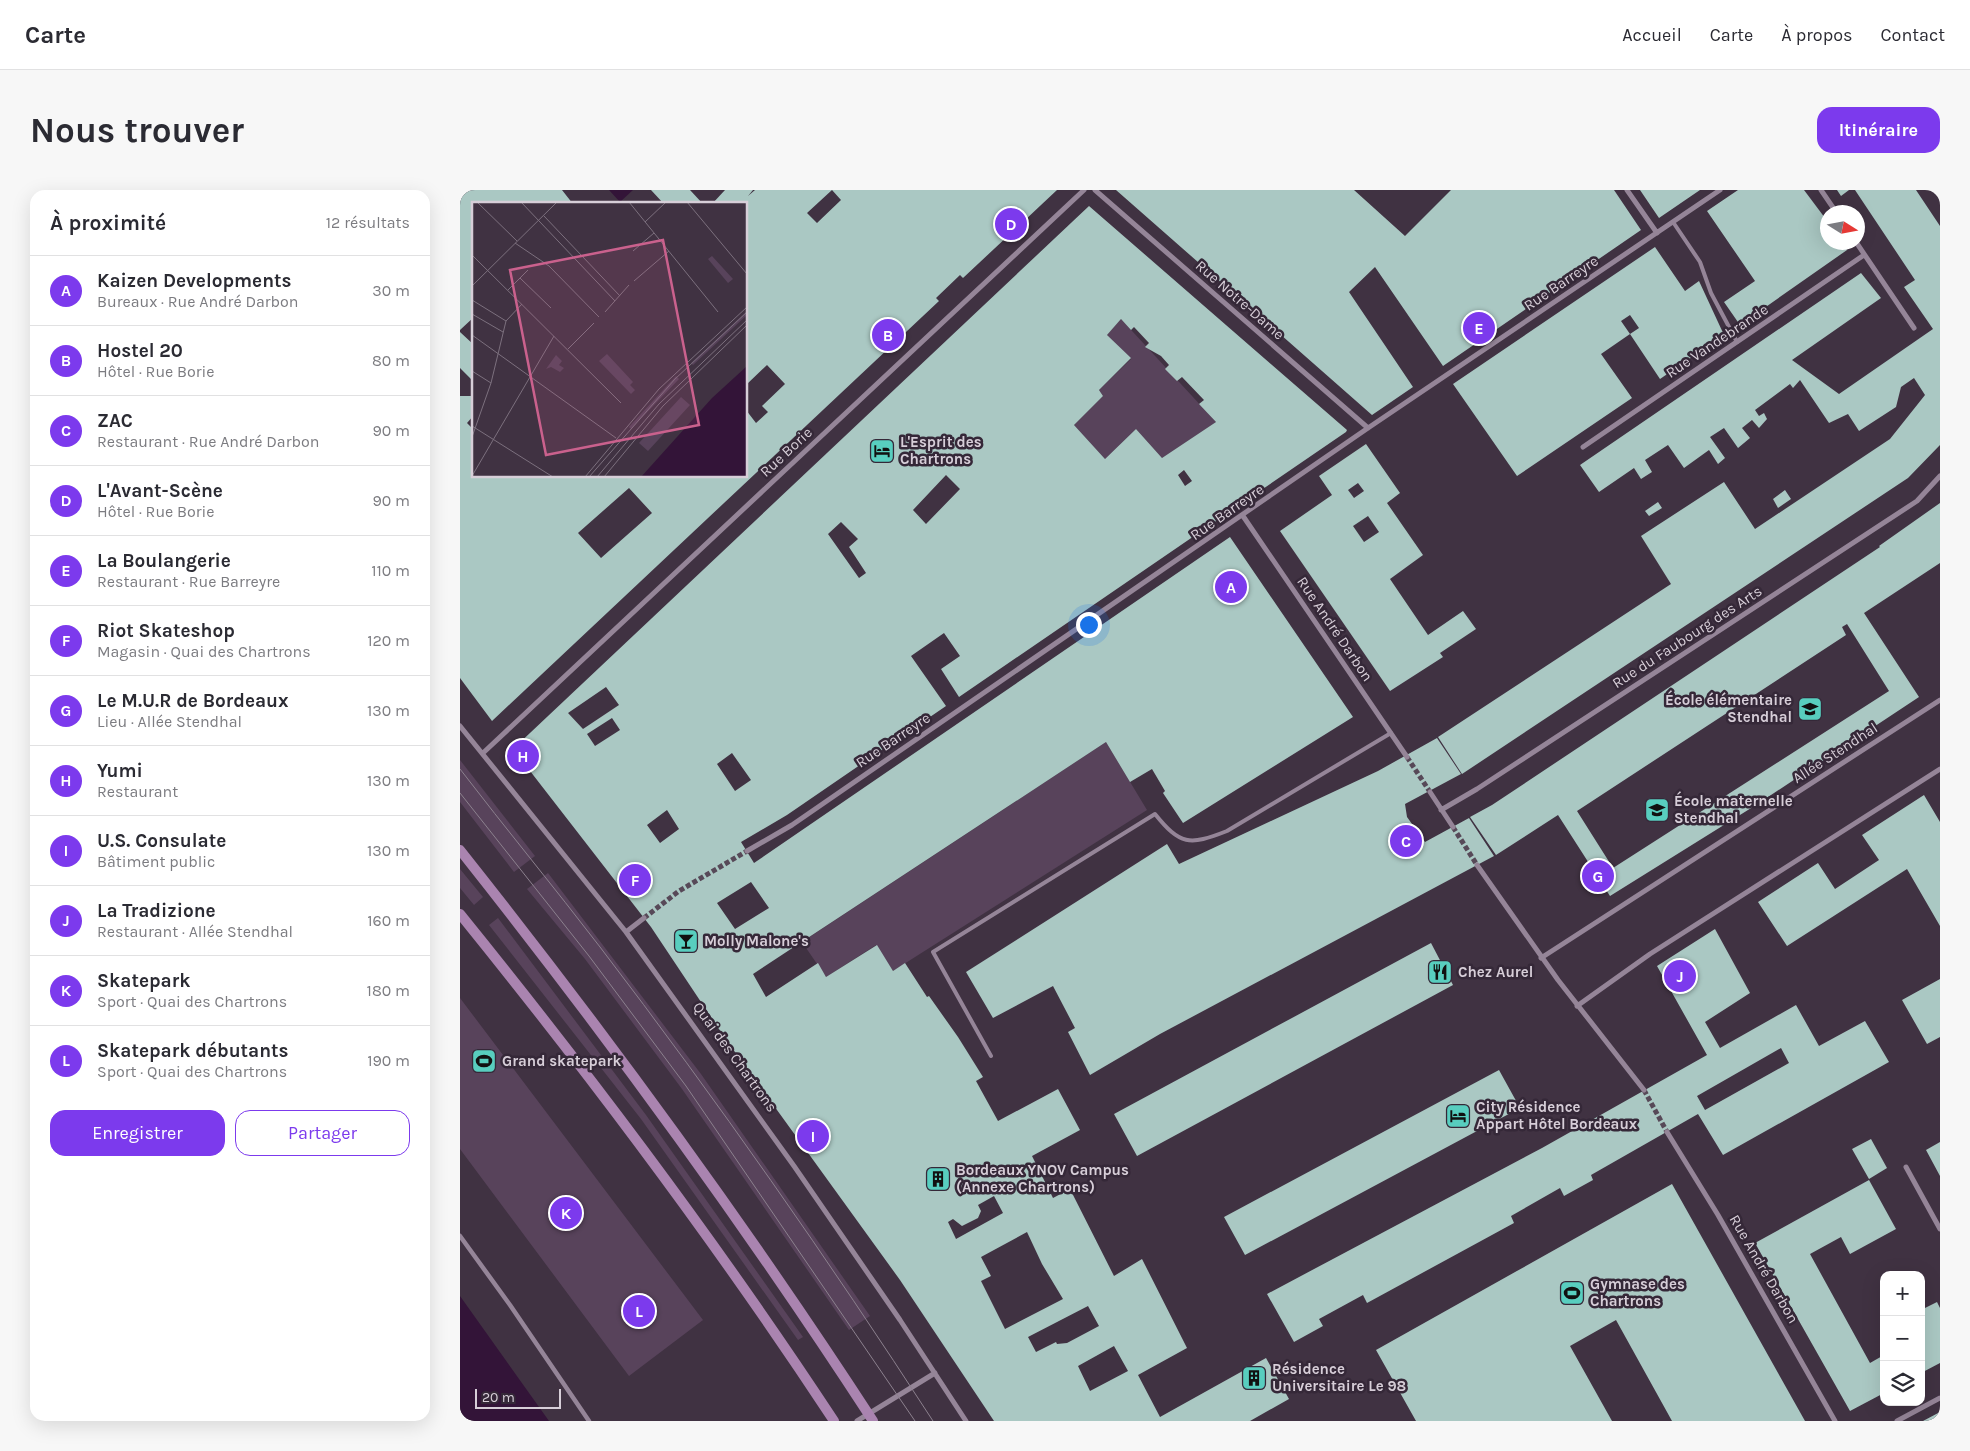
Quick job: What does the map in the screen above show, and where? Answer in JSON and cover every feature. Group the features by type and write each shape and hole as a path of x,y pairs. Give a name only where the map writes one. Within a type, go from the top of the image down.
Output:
{"main road":[{"path":"460,850 560,978 682,1143 871,1417"},
{"path":"460,914 657,1168 834,1421"}],"street":[{"name":"Rue Borie","path":"483,753 1084,190"},
{"name":"Rue Notre-Dame","path":"1095,190 1368,428"},
{"path":"1627,190 1657,233"},
{"name":"Rue Barreyre","path":"747,851 792,825 1243,516 1368,428 1720,190"},
{"path":"1821,190 1831,205"},
{"path":"1861,250 1914,328"},
{"name":"Rue Vandebrande","path":"1583,447 1864,255"},
{"name":"Rue du Faubourg des Arts","path":"1441,810 1477,790 1917,501 1940,476"},
{"name":"Rue André Darbon","path":"1243,516 1407,757"},
{"name":"Allée Stendhal","path":"1542,958 1940,700"},
{"name":"Quai des Chartrons","path":"460,726 626,932 794,1166 966,1421"},
{"path":"1577,1006 1650,954 1940,769"},
{"path":"1430,792 1453,827"},
{"path":"1476,865 1577,1006 1644,1090"},
{"path":"626,932 644,918"},
{"name":"Rue André Darbon","path":"1667,1132 1718,1215 1835,1421"},
{"path":"1906,1167 1940,1229"},
{"path":"460,1236 590,1421"},
{"path":"857,1421 871,1417 935,1373"},
{"path":"1897,1421 1940,1398"}],"lane":[{"path":"1673,222 1700,262 1711,293 1737,342"},
{"path":"991,1056 933,952 1155,814 1170,832 1180,839 1196,840 1212,837 1243,822 1391,733"}],"shaded area":[{"path":"609,190 633,190 620,202"},
{"path":"1121,319 1216,422 1162,458 1136,429 1105,459 1074,425 1103,396 1099,390 1131,359 1107,335"},
{"path":"1106,742 1147,810 893,971 876,945 826,977 802,942"},
{"path":"460,760 535,856 514,872 460,802"},
{"path":"460,869 483,897 474,905 460,888"},
{"path":"548,873 701,1074 870,1316 849,1330 682,1089 585,959 527,889"},
{"path":"498,918 646,1115 803,1337 798,1340 641,1119 489,925"},
{"path":"460,998 703,1320 629,1376 460,1149"},
{"path":"460,1296 549,1421 460,1421"}],"building":[{"path":"460,190 562,190 571,202 472,202 472,319 460,330"},
{"path":"651,190 690,190 701,202 662,202"},
{"path":"725,190 753,190 748,196 755,190 832,190 1057,190 963,278 960,275 936,298 939,301 492,721 460,678 460,396 472,397 472,417 467,423 472,428 472,478 748,478 748,413 756,423 768,412 762,406 785,384 767,365 748,383 748,202 714,202","holes":["832,190 841,200 817,223 807,213","629,488 652,513 601,558 578,533"]},
{"path":"1116,190 1354,190 1405,236 1451,190 1614,190 1641,230 1443,366 1375,267 1349,292 1413,387 1372,415"},
{"path":"1640,190 1700,190 1659,218"},
{"path":"1738,190 1804,190 1820,211 1820,250 1847,250 1740,325 1724,302 1755,281 1707,211"},
{"path":"1837,190 1849,190 1841,196"},
{"path":"1855,190 1916,190 1940,226 1940,445 1908,478 1462,774 1438,737 1671,584 1641,536 1724,482 1755,529 1890,439 1925,395 1914,378 1901,387 1896,407 1859,431 1848,414 1829,423 1800,380 1793,388 1790,384 1755,410 1759,416 1764,413 1767,419 1759,428 1752,420 1742,428 1750,438 1738,448 1724,428 1710,437 1725,458 1718,464 1709,450 1684,468 1668,445 1645,460 1652,472 1641,479 1634,468 1599,492 1580,465 1861,273 1881,298 1792,360 1839,394 1933,329 1904,287 1915,280"},
{"path":"1089,206 1347,430 1346,432 959,697 941,669 960,656 944,633 911,656 946,706 787,815 741,842 754,863 1230,537 1353,717 1183,823 1163,793 1165,791 1152,769 1130,782 1106,742 753,974 766,997 818,963 826,977 877,945 893,971 905,963 927,997 929,996 958,1037 983,1077 976,1081 998,1121 1058,1089 1080,1130 1032,1156 1053,1198 1070,1189 1114,1276 1142,1259 1187,1348 1138,1375 1160,1417 1266,1358 1289,1399 1250,1421 994,1421 900,1280 727,1041 651,927 513,749","holes":["1121,319 1131,330 1134,327 1149,343 1145,347 1161,356 1169,365 1165,369 1177,381 1182,377 1204,400 1199,404 1216,422 1162,458 1136,429 1105,459 1074,425 1103,396 1099,390 1131,358 1107,335","1184,470 1192,481 1185,486 1178,475","946,475 960,489 926,524 913,510","841,522 858,539 849,547 866,573 859,578 828,534","606,687 619,705 583,729 568,713","612,718 620,730 595,746 587,734","732,753 751,780 735,791 717,764","667,810 679,829 660,843 647,825","751,882 769,908 735,929 717,903","994,1196 1003,1213 956,1239 948,1222 953,1219 962,1226 978,1218 981,1211 978,1205","1027,1232 1042,1264 1063,1299 1005,1329 981,1281 991,1276 981,1257","1088,1306 1099,1326 1067,1343 1057,1344 1056,1342 1036,1352 1028,1337","1114,1346 1128,1371 1090,1391 1078,1366"]},
{"path":"1655,247 1685,291 1699,281 1724,335 1660,379 1630,334 1601,354 1632,398 1517,476 1453,384","holes":["1630,315 1639,328 1630,334 1621,321"]},
{"path":"460,332 472,343 472,380 460,368"},
{"path":"1366,444 1400,493 1387,503 1423,555 1390,579 1428,635 1463,611 1476,629 1440,653 1443,657 1390,691 1280,531 1332,495 1319,476","holes":["1358,483 1364,491 1354,498 1348,490","1368,516 1379,532 1364,542 1353,526"]},
{"path":"1785,490 1791,499 1778,508 1773,499"},
{"path":"1658,502 1662,508 1649,516 1645,511"},
{"path":"1940,503 1940,563 1864,613 1919,697 1756,805 1610,896 1558,815 1496,855 1470,817 1492,805 1879,546","holes":["1847,624 1889,691 1613,868 1577,811 1846,635 1842,627"]},
{"path":"1437,738 1461,774 1405,804 1407,817 1425,842 1469,818 1494,856 1160,1034 1090,1075 1068,1032 1075,1028 1053,986 993,1018 966,972 1167,844 1179,864 1378,771"},
{"path":"1924,795 1940,822 1940,926 1907,869 1787,946 1758,902 1818,863 1835,889 1879,860 1862,835"},
{"path":"1715,929 1750,993 1705,1022 1720,1048 1796,1005 1819,1046 1865,1021 1889,1062 1723,1155 1698,1114 1591,1175 1593,1180 1564,1196 1560,1188 1511,1216 1514,1223 1367,1303 1363,1295 1319,1319 1323,1326 1294,1342 1267,1294 1542,1148 1707,1055 1657,966","holes":["1781,1048 1789,1063 1705,1110 1697,1096"]},
{"path":"1431,943 1453,985 1137,1156 1114,1114"},
{"path":"1940,979 1940,1037 1927,1044 1902,1000"},
{"path":"1499,1070 1520,1108 1245,1255 1224,1217"},
{"path":"1871,1139 1887,1168 1869,1179 1852,1149"},
{"path":"1940,1142 1940,1176 1926,1150"},
{"path":"1869,1180 1896,1229 1850,1254 1841,1237 1810,1254 1870,1363 1880,1357 1880,1395 1850,1411 1755,1243"},
{"path":"1672,1184 1805,1421 1672,1421 1616,1320 1570,1346 1612,1421 1416,1421 1376,1350"},
{"path":"1937,1302 1940,1308 1940,1363 1925,1371 1925,1316 1925,1308"},
{"path":"1940,1412 1940,1421 1923,1421"}],"tunnel":[{"path":"1407,757 1430,792"},
{"path":"1453,827 1477,865"},
{"path":"644,918 679,891 747,851"},
{"path":"1644,1090 1667,1132"}],"tram line":[{"path":"460,769 600,947 687,1063 812,1240 933,1421"},
{"path":"460,793 589,956 686,1086 915,1421"}],"place":[{"name":"L'Avant-Scène","path":"1011,224"},
{"name":"La Boulangerie","path":"1479,328"},
{"name":"Hostel 20","path":"888,335"},
{"name":"L'Esprit des Chartrons","path":"882,451"},
{"name":"Kaizen Developments","path":"1231,587"},
{"name":"École élémentaire Stendhal","path":"1810,709"},
{"name":"Yumi","path":"523,756"},
{"name":"École maternelle Stendhal","path":"1657,810"},
{"name":"ZAC","path":"1406,841"},
{"name":"Le M.U.R de Bordeaux","path":"1598,876"},
{"name":"Riot Skateshop","path":"635,880"},
{"name":"Molly Malone's","path":"686,941"},
{"name":"Chez Aurel","path":"1440,972"},
{"name":"La Tradizione","path":"1680,976"},
{"name":"Grand skatepark","path":"484,1061"},
{"name":"City Résidence Appart Hôtel Bordeaux","path":"1458,1116"},
{"name":"U.S. Consulate","path":"813,1136"},
{"name":"Bordeaux YNOV Campus (Annexe Chartrons)","path":"938,1179"},
{"name":"Skatepark","path":"566,1213"},
{"name":"Gymnase des Chartrons","path":"1572,1293"},
{"name":"Skatepark débutants","path":"639,1311"},
{"name":"Résidence Universitaire Le 98","path":"1254,1378"}]}
